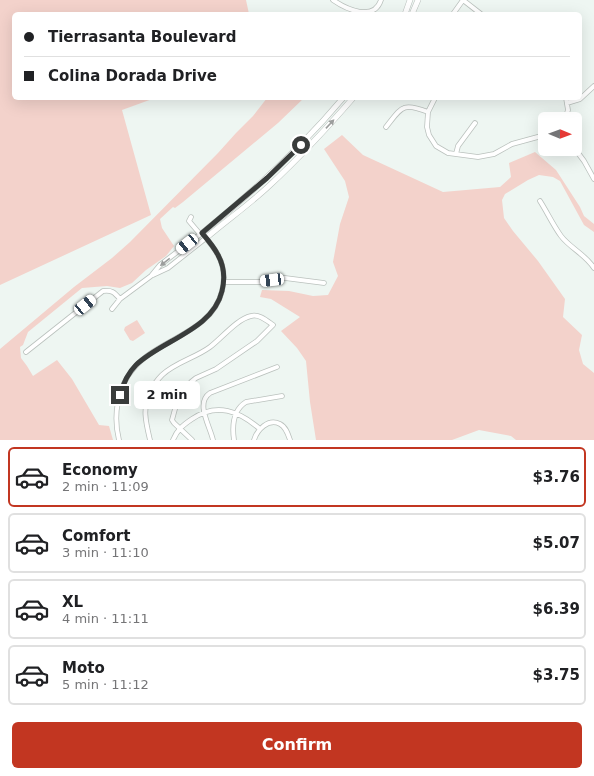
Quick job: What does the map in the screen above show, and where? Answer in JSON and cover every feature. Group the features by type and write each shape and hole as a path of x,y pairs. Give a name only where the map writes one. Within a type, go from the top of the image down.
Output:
{"main road":[{"path":"406,12 410,0"},
{"path":"413,12 418,0"},
{"path":"201,234 267,178 341,100"},
{"path":"206,238 254,199 305,150 351,100"},
{"path":"305,150 304,146 315,134 317,127"}],"street":[{"path":"333,0 361,12"},
{"path":"367,12 376,8 380,4 381,0"},
{"path":"454,12 463,0 478,12"},
{"path":"582,97 594,86"},
{"path":"434,100 428,112 427,127 436,146 444,151 478,157 494,154 512,144 538,137"},
{"path":"567,100 567,112"},
{"path":"386,127 399,110 404,107 415,107 428,112"},
{"path":"456,154 458,146 475,123"},
{"path":"580,156 594,179"},
{"path":"540,201 561,236 581,253 594,268"},
{"path":"119,440 117,407 122,387 128,375 135,366 148,355 203,321 214,310 221,296 224,282 223,269 219,256 206,238 189,221 191,217"},
{"path":"112,309 120,299 150,276 160,265 201,234"},
{"path":"150,276 168,268 206,238"},
{"path":"224,282 260,282 285,278 324,283"},
{"path":"26,352 103,291 110,290 120,299"},
{"path":"150,440 145,411 147,401 156,382 163,374 209,348 243,319 252,315 261,316 273,325 258,341 216,369 196,378 181,392 172,420 192,440"},
{"path":"213,440 203,402 206,396 210,393 277,367"},
{"path":"234,440 233,425 236,413 241,405 246,402 282,396"},
{"path":"173,440 180,429 198,414 217,410 230,411 248,418 260,429"},
{"path":"254,440 260,429 268,423 274,422 280,424 286,430 290,440"}],"shaded area":[{"path":"0,0 246,0 249,12 12,12 12,100 150,100 122,110 151,215 0,285"},
{"path":"265,100 302,100 278,123 183,202 175,208 173,207 160,219 162,228 174,246 166,256 146,270 132,283 120,288 107,286 82,288 28,332 23,345 20,347 21,358 33,376 57,360 72,379 99,425 109,426 113,440 0,440 0,349 130,242 253,116"},
{"path":"342,135 363,155 443,192 500,187 511,177 509,163 535,152 556,170 580,207 584,216 594,224 594,232 584,225 560,181 553,177 539,175 505,194 502,200 504,218 538,261 565,299 563,317 582,335 579,350 583,364 594,373 594,440 516,440 511,436 479,430 452,440 316,440 306,361 297,348 281,331 300,317 271,299 260,297 262,290 289,291 313,296 328,295 338,276 333,262 340,224 349,197 345,181 324,149"},
{"path":"137,320 145,333 133,341 130,340 124,330 125,327"}],"route":[{"path":"120,395 128,375 135,366 148,355 198,325 214,310 221,296 224,282 223,269 219,256 202,233 267,178 301,145"}]}
